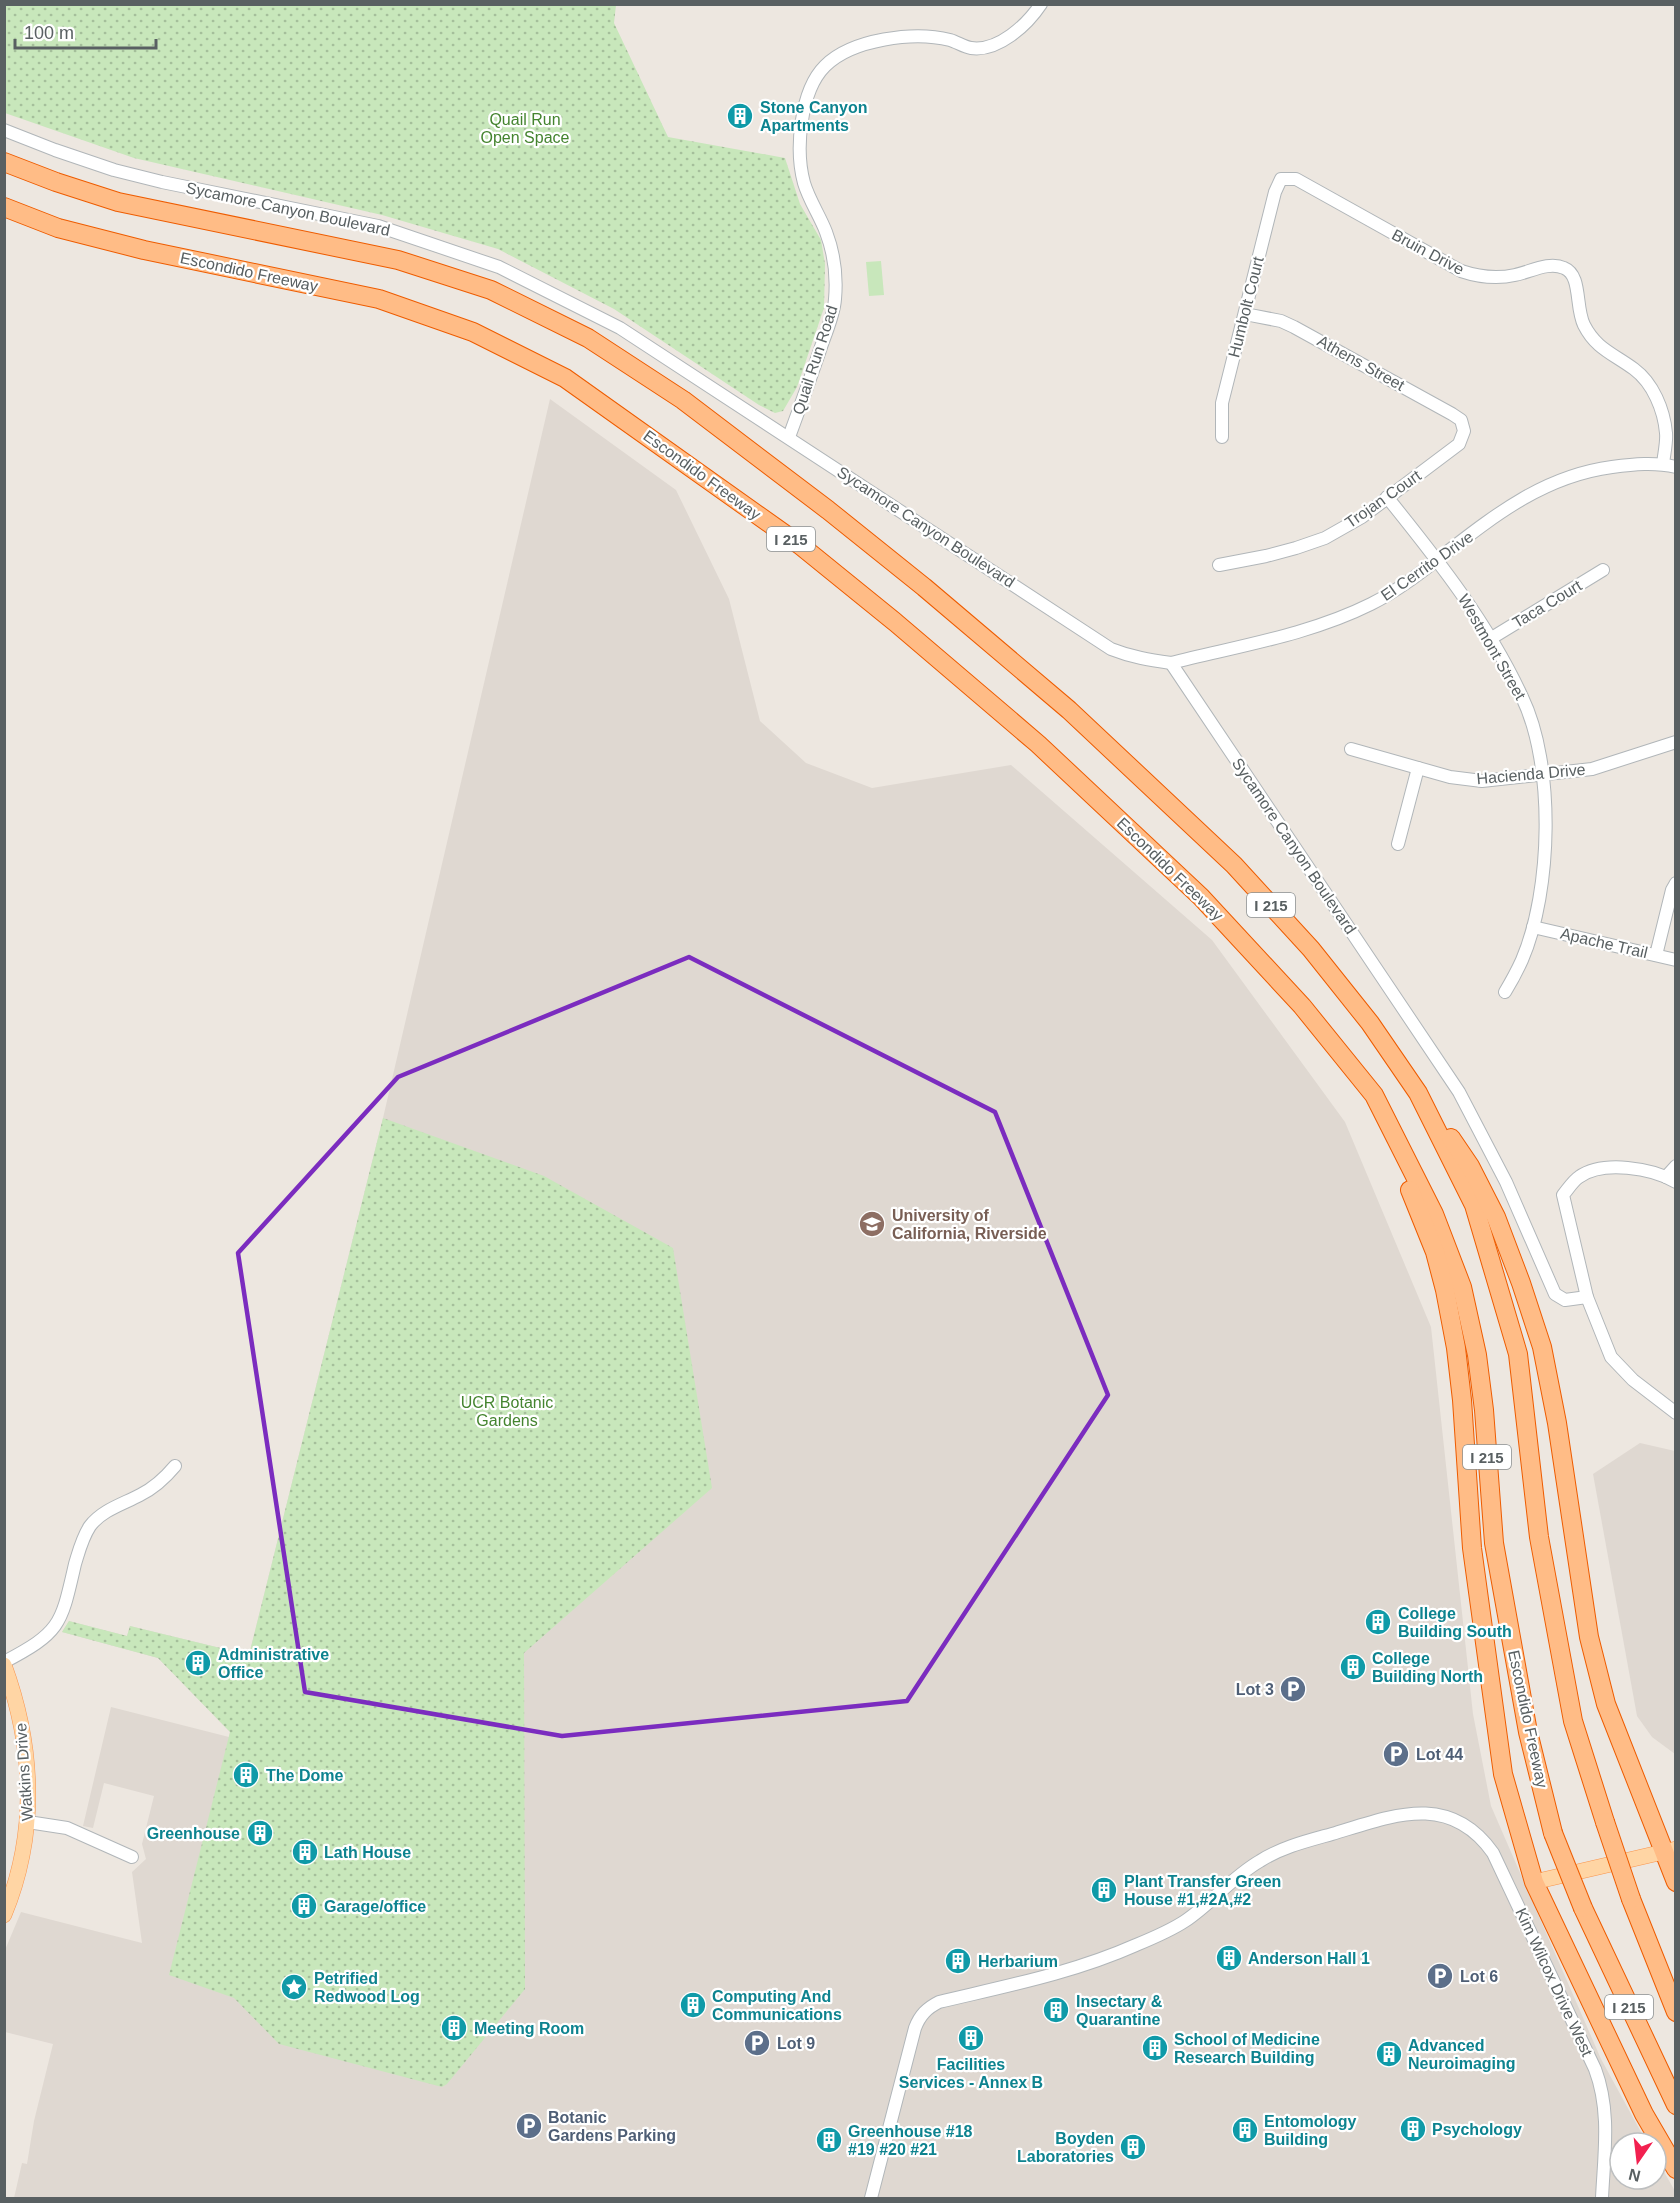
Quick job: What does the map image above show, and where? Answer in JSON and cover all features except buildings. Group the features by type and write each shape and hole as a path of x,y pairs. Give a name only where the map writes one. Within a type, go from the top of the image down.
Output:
{"highway":[{"name":"I 215","path":"4,162 118,202 398,260 491,290 588,338 674,394 828,510 933,594 1069,711 1234,865 1311,949 1370,1023 1418,1093 1474,1205 1518,1354 1539,1537 1571,1709 1631,1899 1676,2012"},
{"name":"Escondido Freeway","path":"4,207 58,228 144,250 380,299 473,332 566,378 800,545 895,622 1038,744 1201,897 1302,1006 1374,1095 1434,1214 1462,1287 1477,1356 1484,1410 1494,1543 1528,1732 1553,1833 1583,1908 1676,2105"},
{"path":"4,220 58,228"},
{"path":"1418,1093 1470,1166 1496,1217 1521,1283 1548,1371 1589,1637 1606,1704 1631,1772 1670,1849 1676,1882"},
{"path":"1374,1095 1435,1252 1445,1290 1456,1348 1462,1400 1472,1548 1503,1774 1534,1882 1644,2114 1676,2169"}],"main road":[{"name":"Watkins Drive","path":"4,1663 16,1696 21,1721 26,1762 28,1822 25,1851 13,1894 4,1915"},
{"path":"1534,1882 1670,1849"}],"street":[{"name":"Quail Run Road","path":"789,437 835,301 835,266 827,233 804,183 800,153 804,106 810,90 825,66 846,52 871,41 902,37 948,40 972,48 992,45 1022,29 1041,4"},
{"name":"Sycamore Canyon Boulevard","path":"4,130 105,168 162,182 378,226 499,267 620,328 1111,649 1127,656 1171,663 1462,1099 1534,1242 1555,1294 1565,1300 1587,1297"},
{"name":"Bruin Drive","path":"1281,179 1296,178 1452,267 1475,276 1515,276 1556,265 1567,269 1575,278 1579,314 1588,332 1610,355 1635,370 1658,398 1667,434 1663,464"},
{"name":"Humbolt Court","path":"1222,438 1222,403 1275,192 1281,179"},
{"name":"Athens Street","path":"1245,314 1281,321 1294,327 1452,414 1461,420 1464,431"},
{"name":"Trojan Court","path":"1219,565 1266,556 1325,538 1362,517 1459,444 1464,431"},
{"name":"El Cerrito Drive","path":"1171,663 1337,620 1399,590 1516,502 1560,480 1600,468 1633,464 1663,464 1676,467"},
{"name":"Westmont Street","path":"1387,497 1438,560 1490,639 1523,698 1535,737 1544,776 1543,882 1533,927 1522,959 1506,993"},
{"name":"Taca Court","path":"1490,639 1603,570"},
{"name":"Hacienda Drive","path":"1351,749 1450,777 1482,781 1592,769 1676,742"},
{"path":"1398,844 1418,768"},
{"path":"1656,955 1672,890 1676,883"},
{"name":"Apache Trail","path":"1533,927 1676,960"},
{"path":"1676,1167 1671,1179 1651,1172 1610,1166 1579,1176 1563,1195 1587,1297 1611,1357 1633,1380 1676,1413"},
{"path":"4,1663 35,1646 54,1629 63,1612 80,1546 93,1523 109,1510 151,1489 175,1466"},
{"name":"Kim Wilcox Drive West","path":"871,2199 915,2028 923,2013 939,2002 1067,1971 1136,1946 1186,1920 1240,1874 1260,1860 1288,1847 1393,1816 1423,1812 1450,1817 1474,1831 1493,1853 1515,1899 1600,2081 1605,2119 1603,2196"},
{"path":"28,1822 67,1828 132,1857"}],"highlighted area":[{"path":"689,957 995,1112 1108,1395 907,1701 562,1736 305,1692 238,1253 398,1077"}],"shaded area":[{"name":"University of California, Riverside","path":"550,399 676,490 729,599 760,721 806,763 872,788 1011,765 1212,940 1345,1122 1431,1327 1473,1714 1491,1806 1601,2059 1640,2131 1608,2131 1608,2191 1668,2191 1668,2179 1675,2191 1675,2198 14,2198 22,2163 27,2164 34,2121 53,2044 5,2032 5,1950 21,1912 142,1943 132,1872 146,1859 142,1844 154,1796 104,1783 93,1828 83,1826 111,1707 229,1737 230,1732 158,1658 62,1632 69,1621 127,1636 130,1626 249,1655 383,1118"},
{"path":"1640,1443 1675,1451 1675,1754 1652,1737 1637,1716 1593,1474"}],"green space":[{"name":"Quail Run Open Space","path":"5,4 616,5 614,23 668,137 785,158 800,204 821,240 825,264 824,308 797,387 783,411 775,413 759,405 614,309 498,249 382,215 134,158 5,113"},
{"path":"881,261 884,295 869,296 866,262"},
{"name":"UCR Botanic Gardens","path":"383,1118 544,1176 673,1248 712,1488 524,1653 525,1989 447,2084 442,2087 279,2044 234,1998 169,1975 230,1732 158,1658 62,1632 69,1621 127,1636 130,1626 249,1655"}],"place":[{"name":"Stone Canyon Apartments","path":"740,116"},
{"name":"University of California, Riverside","path":"872,1224"},
{"name":"College Building South","path":"1378,1622"},
{"name":"Administrative Office","path":"198,1663"},
{"name":"College Building North","path":"1353,1667"},
{"name":"Lot 3","path":"1293,1689"},
{"name":"Lot 44","path":"1396,1754"},
{"name":"The Dome","path":"246,1775"},
{"name":"Greenhouse","path":"260,1833"},
{"name":"Lath House","path":"305,1852"},
{"name":"Plant Transfer Green House #1,#2A,#2","path":"1104,1890"},
{"name":"Garage/office","path":"304,1906"},
{"name":"Anderson Hall 1","path":"1229,1958"},
{"name":"Herbarium","path":"958,1961"},
{"name":"Lot 6","path":"1440,1976"},
{"name":"Petrified Redwood Log","path":"294,1987"},
{"name":"Computing And Communications","path":"693,2005"},
{"name":"Insectary & Quarantine","path":"1056,2010"},
{"name":"Meeting Room","path":"454,2028"},
{"name":"Facilities Services - Annex B","path":"971,2038"},
{"name":"Lot 9","path":"757,2043"},
{"name":"School of Medicine Research Building","path":"1155,2048"},
{"name":"Advanced Neuroimaging","path":"1389,2054"},
{"name":"Botanic Gardens Parking","path":"529,2126"},
{"name":"Psychology","path":"1413,2129"},
{"name":"Entomology Building","path":"1245,2130"},
{"name":"Greenhouse #18 #19 #20 #21","path":"829,2140"},
{"name":"Boyden Laboratories","path":"1133,2147"}]}
